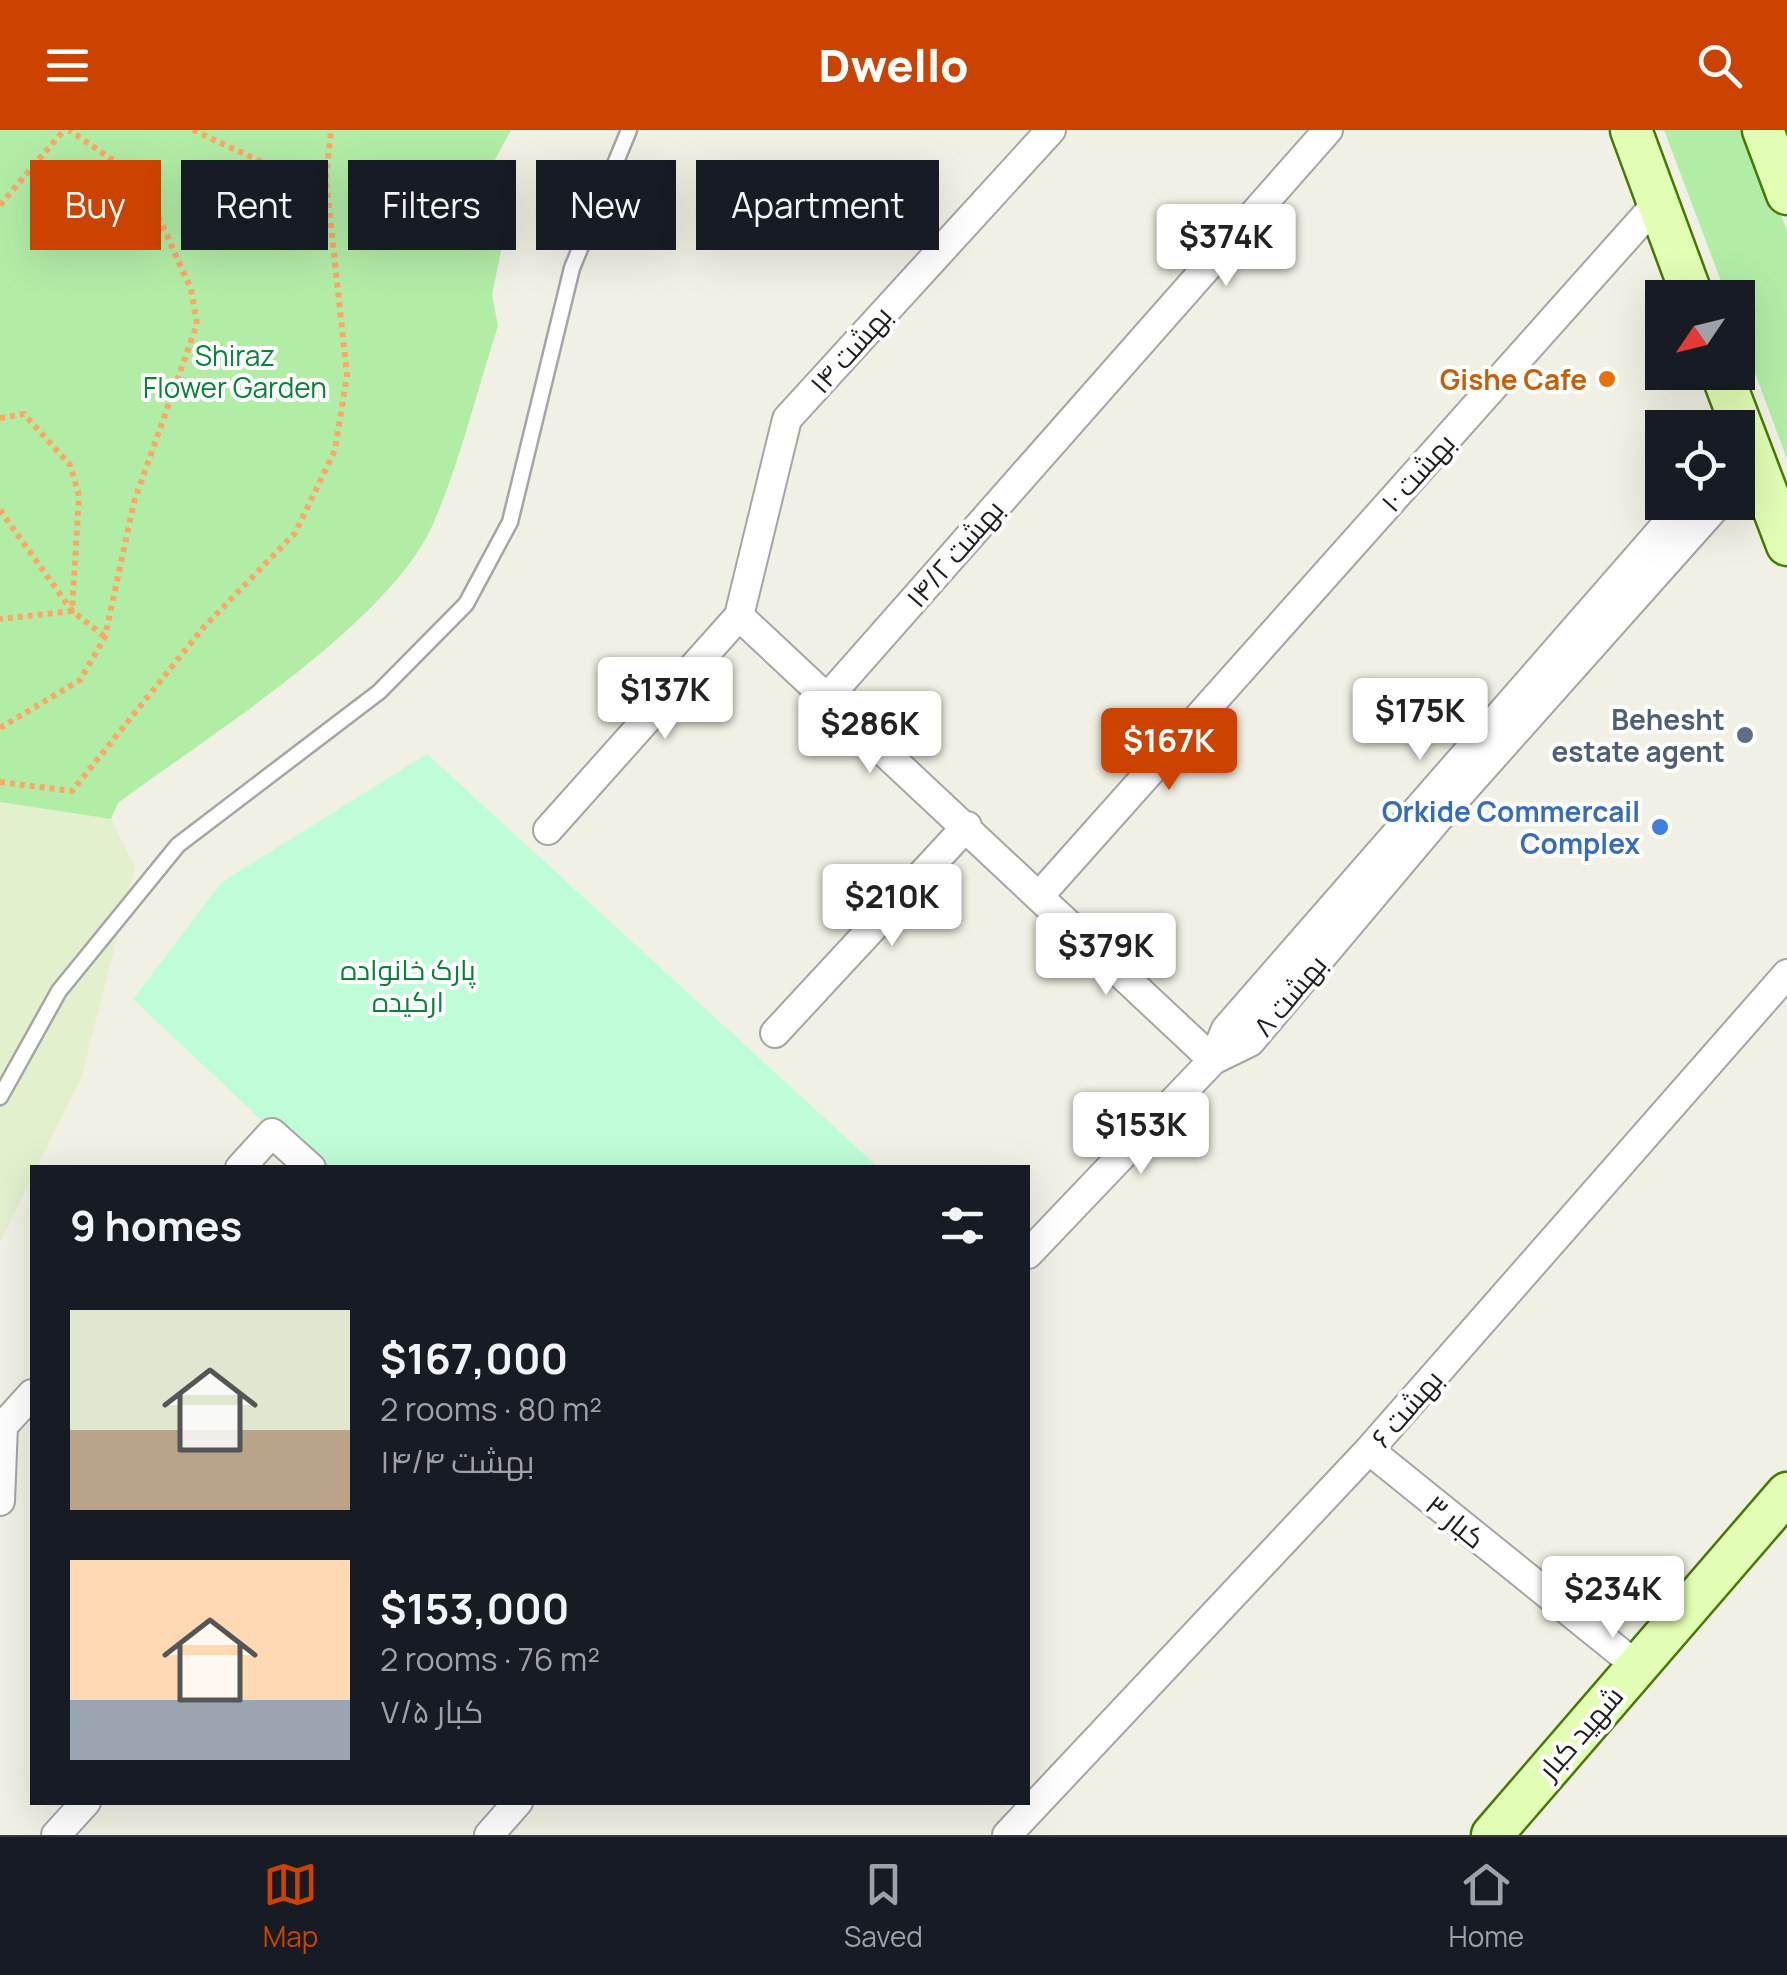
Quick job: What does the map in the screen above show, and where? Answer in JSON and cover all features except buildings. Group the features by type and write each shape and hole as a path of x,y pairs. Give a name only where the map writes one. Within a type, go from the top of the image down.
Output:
{"street":[{"name":"۱۴ بهشت","path":"739,616 786,418 1050,130"},
{"name":"۱۴/۲ بهشت","path":"828,697 1328,130"},
{"path":"1631,130 1687,280"},
{"path":"1768,133 1787,194"},
{"name":"۱۰ بهشت","path":"1040,895 1658,202"},
{"path":"1755,479 1787,545"},
{"name":"۸ بهشت","path":"1212,1060 1226,1029 1670,520"},
{"name":"۸ بهشت","path":"1212,1060 1250,1042 1442,814 1704,520"},
{"path":"548,830 739,616 1212,1060 1030,1252"},
{"path":"775,1033 967,826"},
{"name":"۶ بهشت","path":"1010,1832 1369,1450 1787,974"},
{"path":"243,1165 272,1133 308,1165"},
{"path":"0,1501 3,1426 30,1396"},
{"name":"۳ کبار","path":"1369,1450 1637,1666"},
{"name":"شهید کبار","path":"1492,1835 1787,1493"},
{"path":"56,1835 83,1805"},
{"path":"504,1818 528,1835"}],"lane":[{"path":"0,1097 59,990 178,845 379,692 466,604 510,522 572,268 629,130"}],"path":[{"path":"0,204 67,130 142,180 191,289 197,324 134,502 105,637 80,680 0,728"},
{"path":"194,130 258,160"},
{"path":"328,160 331,130"},
{"path":"0,782 72,791 203,628 295,533 335,450 347,376 328,199"},
{"path":"0,418 24,414 70,465 78,496 72,611"},
{"path":"0,510 72,611 105,637"},
{"path":"0,619 72,611"}],"green space":[{"name":"Shiraz Flower Garden","path":"0,130 511,130 495,160 348,160 348,250 501,250 492,295 498,326 444,498 412,560 339,638 118,803 111,819 0,802"},
{"path":"1664,130 1750,130 1787,231 1787,459 1755,373 1755,280 1721,280"},
{"name":"پارک خانواده ارکیده","path":"427,754 876,1165 309,1165 133,999 222,882"},
{"path":"0,802 111,819 135,867 81,1079 38,1165 30,1165 30,1181 0,1242"}],"place":[{"name":"Gishe Cafe","path":"1607,379"},
{"name":"Behesht estate agent","path":"1745,735"},
{"name":"Orkide Commercail Complex","path":"1660,827"}]}
